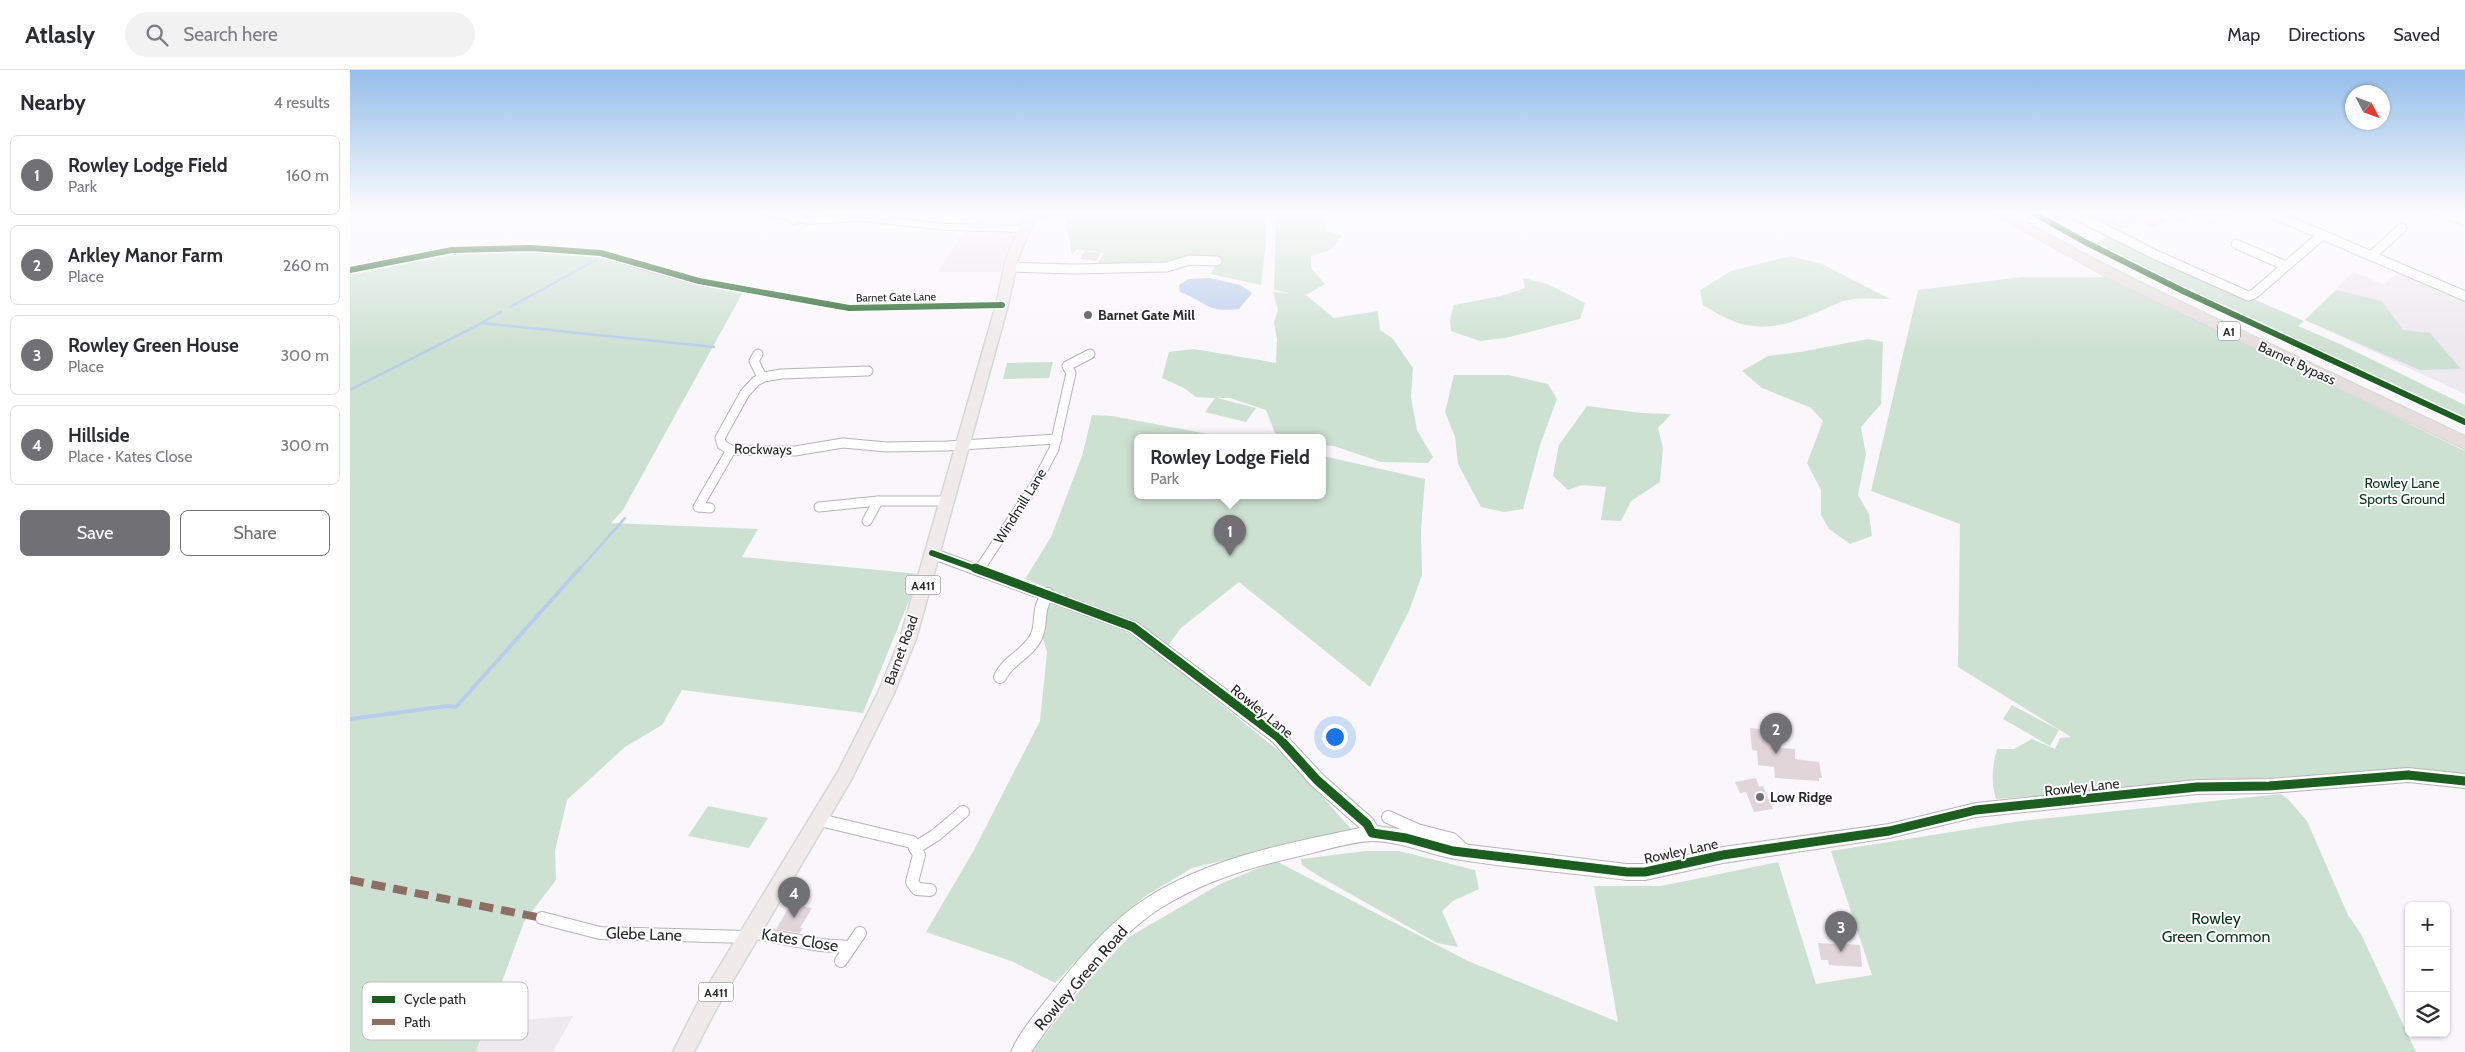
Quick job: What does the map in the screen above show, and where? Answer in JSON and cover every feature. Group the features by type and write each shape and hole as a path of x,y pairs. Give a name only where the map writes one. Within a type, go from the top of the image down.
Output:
{"highway":[{"name":"Barnet Bypass","path":"2082,258 2122,279 2465,443"},
{"name":"Barnet Bypass","path":"2103,258 2162,288 2465,430"}],"main road":[{"name":"Barnet Road","path":"683,1052 750,935 846,776 886,693 908,639 1002,305 1013,258"}],"street":[{"name":"Barnet Gate Lane","path":"350,270 404,258"},
{"name":"Barnet Gate Lane","path":"616,258 682,277 849,308 1002,305"},
{"path":"2166,258 2244,295 2254,294 2296,258"},
{"path":"2267,258 2286,266"},
{"path":"2375,258 2465,296"},
{"path":"1010,267 1073,270 1167,267 1189,260 1217,261"},
{"path":"758,354 754,361 762,377 781,374 817,375 838,371 852,375 868,371"},
{"name":"Windmill Lane","path":"979,570 1036,483 1054,448 1071,373 1067,366 1090,354"},
{"name":"Rockways","path":"762,377 748,388 720,438 722,445 732,450 795,451 843,443 887,447 963,444"},
{"path":"963,444 1057,438"},
{"path":"710,508 698,507 732,450"},
{"path":"819,507 834,508 859,500 947,501"},
{"path":"867,521 878,501"},
{"name":"Rowley Lane","path":"932,553 1048,594 1133,627 1278,737 1317,780 1368,824 1372,833 1406,838 1468,854 1504,856 1627,872 1644,872 1723,855 1889,831 1976,810 2197,786 2269,786 2408,775 2465,781"},
{"path":"1000,677 1005,664 1030,646 1036,638 1040,629 1040,607 1048,594"},
{"path":"915,848 936,835 963,812"},
{"path":"1388,817 1418,830 1440,834 1460,842 1468,854"},
{"path":"820,820 912,842 919,855 912,882 917,890 930,890"},
{"name":"Rowley Green Road","path":"1020,1052 1096,956 1125,926 1153,904 1209,875 1234,866 1372,833"},
{"name":"Glebe Lane","path":"542,918 600,933 750,935"},
{"path":"841,961 860,933"},
{"name":"Kates Close","path":"750,935 820,945 850,947"}],"shaded area":[{"path":"947,258 1006,258 1001,272 938,272"},
{"path":"2354,272 2384,285 2398,272 2465,300 2465,394 2305,320"},
{"path":"573,1016 553,1052 476,1052 481,1040 528,1040 528,1019"}],"green space":[{"path":"419,258 611,258 622,260 663,277 743,292 623,510 611,523 758,529 742,557 920,574 863,713 682,690 662,725 625,747 567,800 555,851 556,880 524,922 502,982 362,982 362,1040 480,1040 476,1052 350,1052 350,274"},
{"path":"1101,258 1264,258 1261,285 1211,274 1217,261 1167,267 1095,268"},
{"path":"1275,258 1311,258 1311,268 1325,284 1306,295 1334,318 1378,311 1380,330 1393,339 1413,368 1411,397 1417,430 1433,457 1428,463 1381,462 1334,446 1326,445 1326,434 1278,434 1275,433 1266,410 1230,398 1217,398 1256,408 1246,422 1205,412 1215,398 1196,397 1184,388 1162,378 1169,352 1194,349 1276,363 1277,339 1274,322 1278,310 1273,292 1291,293 1274,290"},
{"path":"1783,258 1797,258 1822,264 1890,299 1849,300 1779,325 1766,327 1742,324 1730,320 1703,305 1700,290 1731,271"},
{"path":"2089,258 2096,258 2178,300 2465,435 2465,438 2121,275"},
{"path":"2118,258 2158,258 2304,321 2298,326 2340,344 2465,405 2465,421"},
{"name":"Rowley Lane Sports Ground","path":"2021,277 2109,277 2465,451 2465,778 2406,768 1996,799 1993,774 1997,749 2014,749 2032,739 2055,749 2060,738 2071,737 1958,667 1960,524 1871,491 1918,290"},
{"path":"1523,278 1548,284 1585,303 1580,319 1505,338 1480,341 1451,331 1450,319 1454,305 1501,296 1525,288"},
{"path":"2336,290 2382,301 2403,330 2430,333 2461,369 2420,370 2305,320"},
{"path":"1868,339 1883,342 1881,404 1861,427 1866,454 1858,495 1869,514 1872,536 1850,544 1829,529 1821,515 1821,490 1807,463 1823,421 1811,408 1762,388 1742,371 1768,356"},
{"path":"1053,362 1049,378 1003,379 1007,363"},
{"path":"1454,375 1508,375 1548,384 1557,399 1540,445 1523,509 1504,512 1481,507 1458,464 1455,437 1445,412"},
{"path":"1587,406 1642,413 1671,414 1658,428 1663,448 1660,482 1631,501 1621,521 1601,520 1606,487 1582,485 1568,490 1553,476 1559,445"},
{"path":"1092,415 1112,416 1208,434 1134,434 1134,499 1326,499 1326,457 1425,479 1421,530 1422,575 1409,611 1370,687 1239,582 1181,628 1167,647 1131,622 1025,579 1051,537 1082,456"},
{"path":"1048,603 1125,631 1160,655 1290,760 1352,830 1192,868 1144,897 1108,928 1055,983 1011,961 926,932 974,850 1040,721 1047,652 1040,628"},
{"path":"2012,705 2059,730 2050,746 2003,719"},
{"name":"Rowley Green Common","path":"2281,794 2288,799 2307,821 2348,915 2361,934 2405,1028 2405,1037 2409,1037 2416,1052 1032,1052 1083,986 1129,937 1220,884 1276,861 1468,961 1618,1022 1594,886 1661,886 1778,862 1816,984 1872,975 1831,851 2021,821"},
{"path":"708,806 768,818 749,848 688,836"},
{"path":"1366,851 1399,851 1475,870 1479,889 1453,901 1442,911 1458,947 1437,943 1302,865 1301,859"}],"water":[{"path":"1210,278 1240,285 1252,293 1239,309 1228,310 1207,306 1180,292 1179,285 1189,279"}],"building":[{"path":"1081,258 1098,258 1096,261"},
{"path":"1750,728 1779,731 1781,748 1795,749 1795,759 1819,762 1822,778 1819,778 1819,781 1775,778 1774,767 1758,765 1757,751 1752,750"},
{"name":"Low Ridge","path":"1756,778 1759,787 1763,786 1773,809 1754,812 1746,792 1740,793 1735,782"},
{"path":"791,904 812,908 800,928 803,928 800,933 776,929"},
{"path":"1833,939 1845,940 1846,944 1860,945 1862,967 1829,965 1828,960 1821,960 1818,943 1834,944"}],"waterway":[{"path":"510,307 596,260"},
{"path":"483,322 501,312"},
{"path":"350,390 482,323 714,347"},
{"path":"579,570 625,518"},
{"path":"350,719 448,706 456,707 580,568"}],"marked path":[{"path":"350,880 542,918"}],"cycle path":[{"path":"350,270 404,258"},
{"path":"620,258 665,273 699,281 849,308 1002,305"},
{"path":"2117,258 2183,291 2465,422"},
{"path":"932,553 1048,594 1133,627 1278,737 1317,780 1367,824 1372,833 1406,838 1453,851 1627,872 1645,872 1723,855 1889,831 1976,810 2197,787 2269,786 2408,775 2465,781"}],"place":[{"name":"Barnet Gate Mill","path":"1088,315"},
{"name":"Rowley Lodge Field","path":"1230,556"},
{"name":"Arkley Manor Farm","path":"1776,754"},
{"name":"Low Ridge","path":"1760,797"},
{"name":"Hillside","path":"794,918"},
{"name":"Rowley Green House","path":"1841,952"}]}
